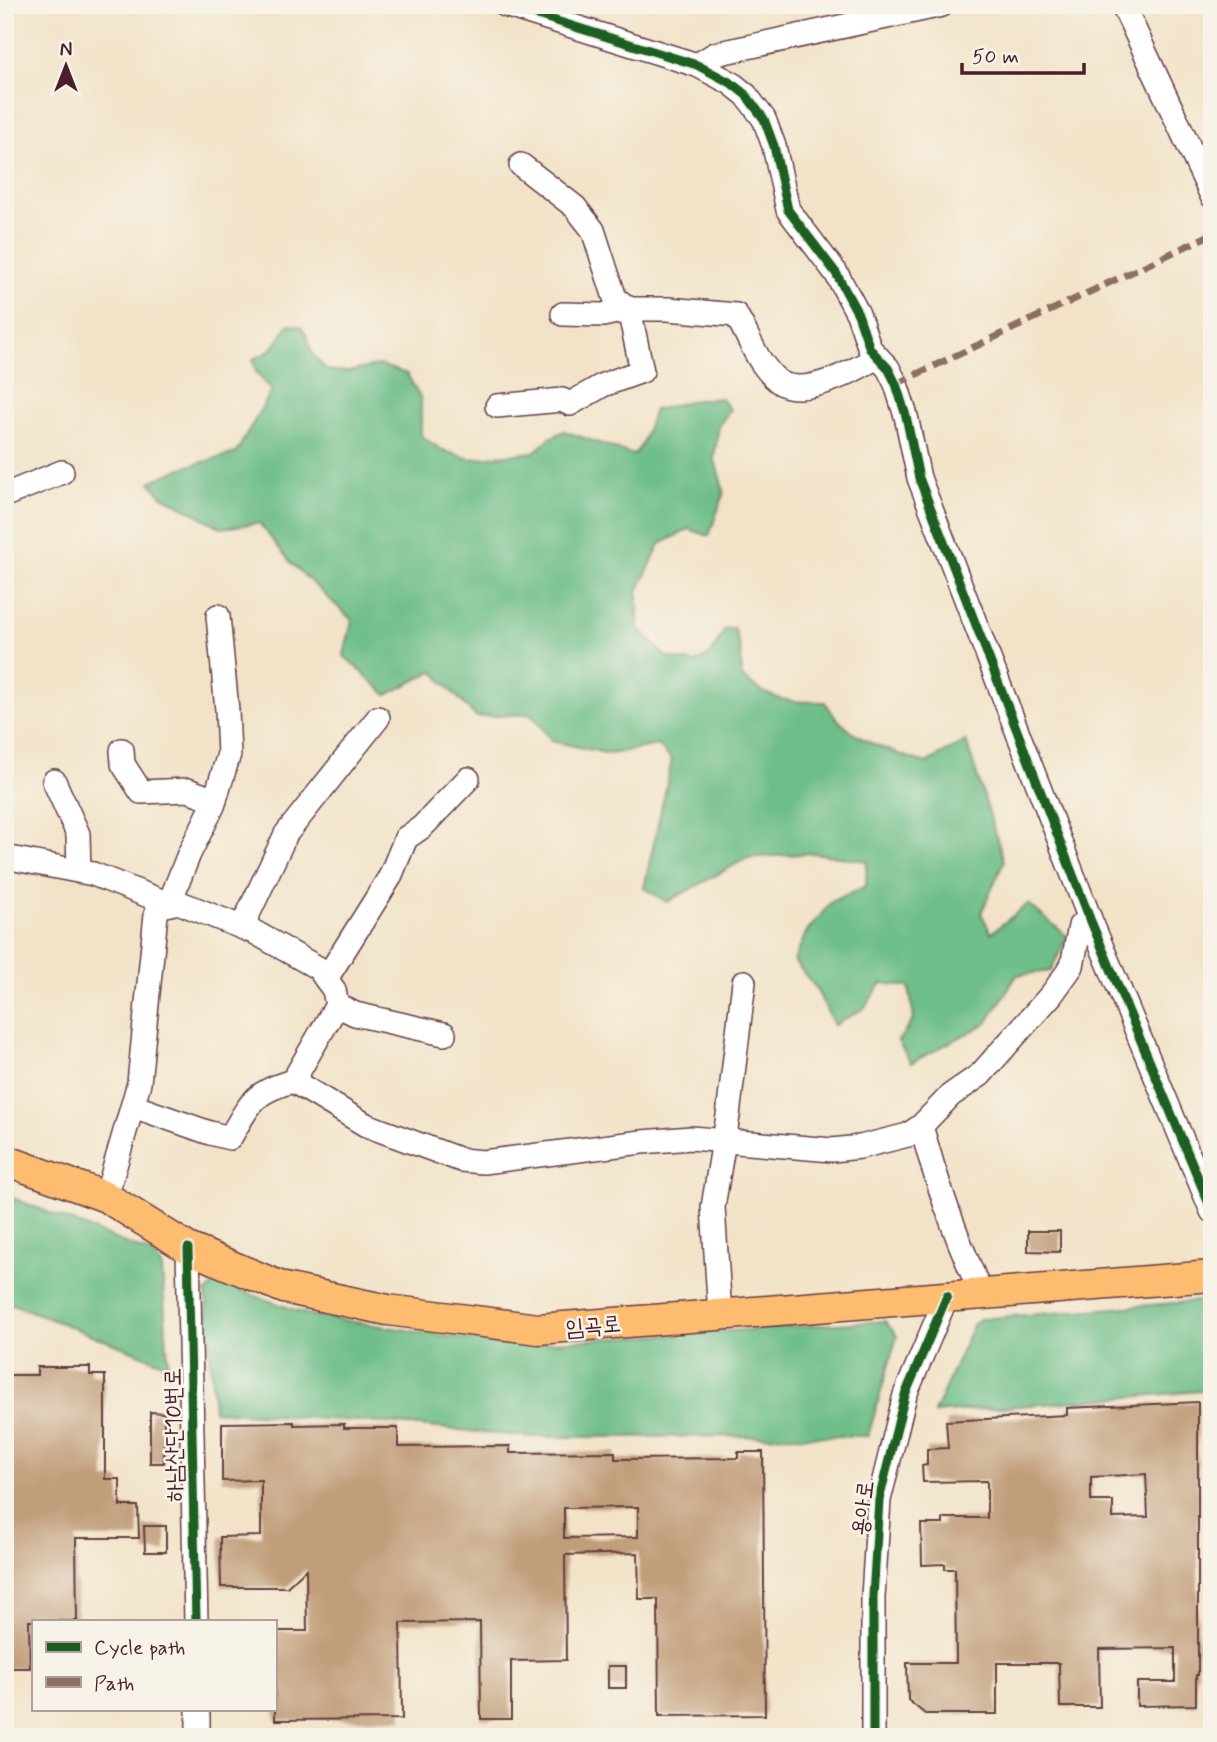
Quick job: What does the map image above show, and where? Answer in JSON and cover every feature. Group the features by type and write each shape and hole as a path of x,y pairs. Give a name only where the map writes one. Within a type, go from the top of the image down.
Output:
{"main road":[{"name":"임곡로","path":"5,1160 106,1197 188,1248 284,1288 388,1310 538,1329 1212,1276"}],"street":[{"path":"505,5 697,65 731,83 746,95 764,119 774,146 788,209 836,273 858,314 870,349 888,368 896,384 906,416 919,478 1090,919 1212,1211"},
{"path":"697,65 715,54 942,5"},
{"path":"1123,5 1212,196"},
{"path":"496,406 562,400 570,404 603,384 642,372 629,309 615,298 597,239 585,218 521,165"},
{"path":"563,314 603,315 629,309 736,315 761,361 778,381 789,386 811,386 855,370 877,357"},
{"path":"5,495 61,472"},
{"path":"169,904 215,800 229,754 218,616"},
{"path":"242,927 286,834 377,718"},
{"path":"122,750 123,764 141,792 188,789 215,800"},
{"path":"326,979 390,877 406,838 422,827 468,779"},
{"path":"54,781 78,834 79,872"},
{"path":"5,857 93,874 169,904"},
{"path":"106,1197 139,1083 156,914 161,906 178,902 256,933 318,968 334,990 337,1005 293,1081 274,1086 257,1095 230,1138 133,1106"},
{"path":"293,1081 366,1125 461,1160 483,1162 691,1138 832,1150 860,1147 908,1135 921,1126 941,1104 988,1067 1052,994 1072,966 1080,926 1090,919"},
{"path":"720,1315 713,1207 744,982"},
{"path":"337,1005 355,1014 444,1034"},
{"path":"921,1126 956,1238 981,1293"},
{"name":"하남산단10번로","path":"188,1248 196,1620"},
{"name":"용아로","path":"873,1737 873,1597 879,1500 905,1395 947,1296"},
{"path":"198,1710 198,1737"}],"green space":[{"path":"289,324 301,327 312,353 326,370 347,372 380,365 407,374 421,399 421,436 444,451 471,459 534,452 550,438 564,431 634,455 642,444 654,410 690,401 721,398 730,410 719,425 714,457 724,492 709,536 689,529 660,544 638,591 638,627 666,657 695,663 711,654 725,629 734,628 740,648 742,677 762,691 781,699 825,702 834,715 856,734 897,754 926,763 966,741 1004,861 981,913 991,933 1028,904 1067,936 1051,971 1017,975 987,1023 911,1063 898,1041 914,1019 909,987 882,983 864,1008 834,1025 816,988 794,961 806,933 832,901 866,886 867,861 813,853 747,858 667,902 644,888 672,760 658,745 610,754 552,741 531,714 476,717 433,671 387,695 344,656 352,620 291,563 259,523 222,528 161,495 150,482 182,468 236,453 272,390 256,372 253,359 271,350"},
{"path":"5,1195 155,1255 162,1268 168,1365 5,1301"},
{"path":"213,1285 225,1285 309,1315 505,1345 885,1321 897,1336 868,1436 530,1437 398,1424 214,1411 206,1293"},
{"path":"1212,1300 1212,1390 934,1413 973,1325 979,1319"}],"building":[{"path":"1028,1231 1060,1231 1060,1252 1028,1251"},
{"path":"37,1367 90,1367 90,1375 105,1375 105,1479 120,1479 120,1506 138,1506 139,1538 76,1538 77,1620 29,1621 30,1668 5,1668 5,1375 37,1375"},
{"path":"1198,1402 1196,1705 1137,1706 1137,1682 1175,1682 1175,1648 1099,1649 1100,1707 1060,1707 1059,1663 997,1663 997,1714 925,1714 908,1700 907,1663 956,1663 955,1569 945,1569 945,1564 922,1565 921,1524 943,1524 943,1518 987,1518 987,1481 923,1482 922,1466 927,1465 927,1449 948,1448 946,1421 1067,1415 1067,1408","holes":["1146,1474 1148,1517 1113,1518 1113,1501 1091,1501 1091,1477"]},
{"path":"150,1412 164,1413 164,1463 150,1463"},
{"path":"294,1422 294,1425 344,1424 344,1428 398,1428 398,1447 510,1446 510,1453 615,1452 615,1459 738,1458 738,1452 763,1452 765,1715 659,1716 658,1599 639,1599 638,1553 565,1555 566,1660 511,1661 511,1719 481,1719 480,1622 401,1623 402,1719 275,1720 276,1631 307,1631 306,1569 287,1587 221,1587 220,1537 261,1536 261,1480 222,1481 222,1423","holes":["638,1507 638,1537 564,1538 564,1508"]},
{"path":"144,1526 166,1526 166,1552 145,1552"},
{"path":"608,1666 626,1666 626,1688 608,1688"}],"marked path":[{"path":"896,384 1212,234"}],"cycle path":[{"path":"505,5 697,65 731,83 746,95 764,119 774,146 788,210 836,273 858,314 870,349 888,368 896,384 906,416 919,478 1090,919 1212,1211"},
{"path":"188,1248 196,1620"},
{"path":"873,1737 873,1597 879,1500 905,1395 947,1296"}]}
